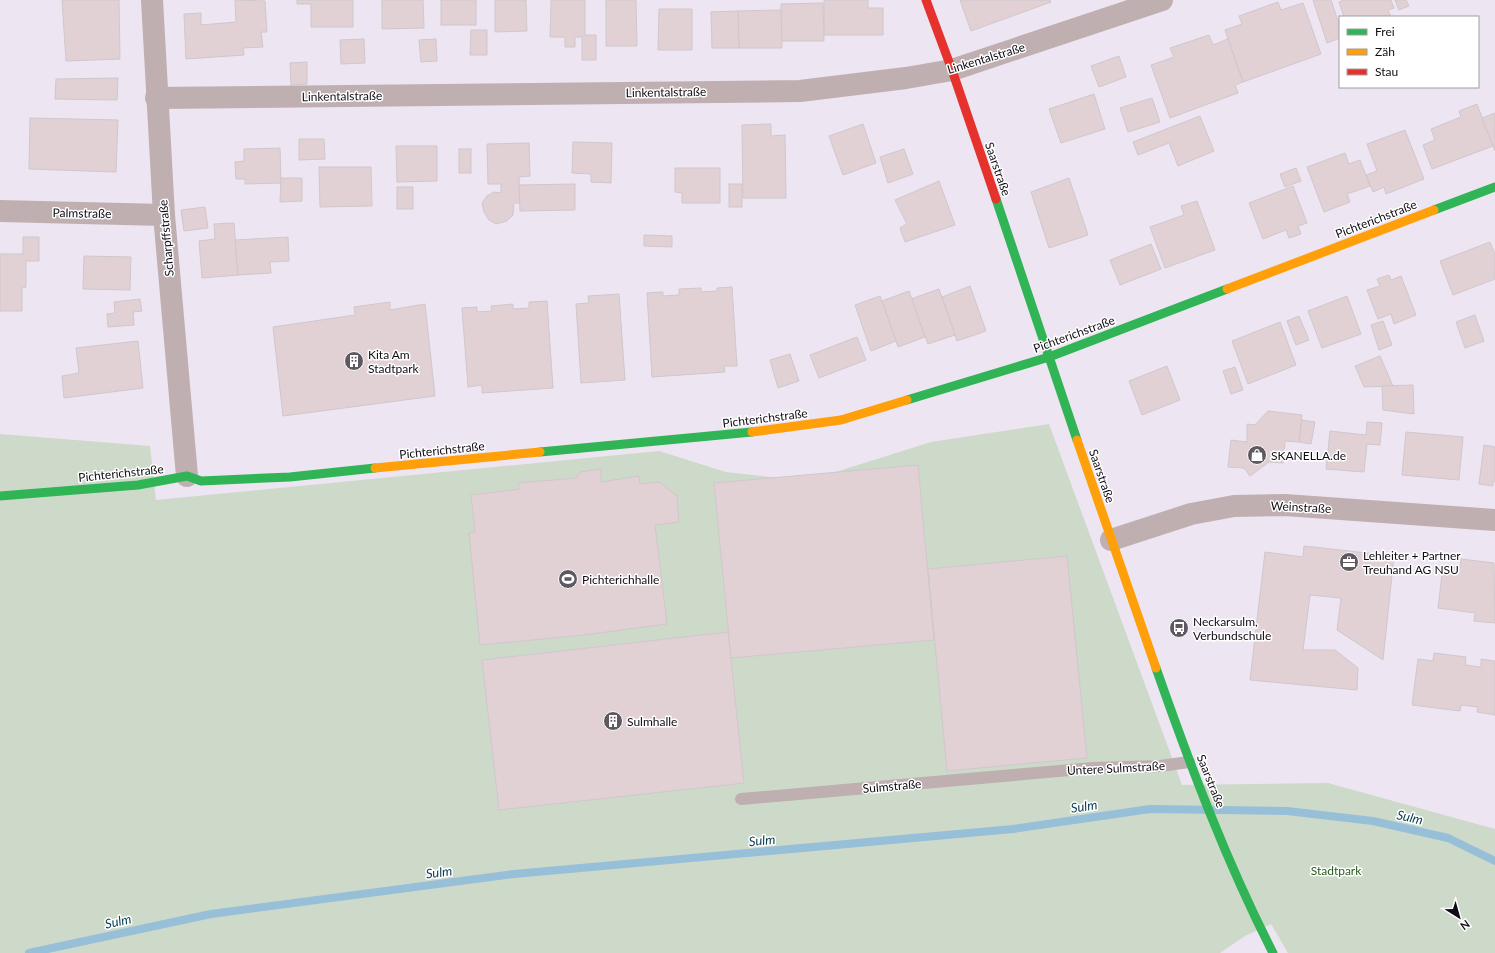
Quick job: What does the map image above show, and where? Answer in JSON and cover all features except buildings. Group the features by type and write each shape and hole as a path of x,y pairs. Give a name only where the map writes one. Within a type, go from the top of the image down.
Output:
{"street":[{"name":"Scharpffstraße","path":"152,0 156,98 164,215 187,476"},
{"name":"Saarstraße","path":"926,0 952,70 1111,540 1190,762 1250,908 1273,953"},
{"name":"Linkentalstraße","path":"156,98 800,91 906,78 952,70 1162,0"},
{"name":"Pichterichstraße","path":"0,496 138,485 187,476 201,481 290,477 793,427 841,420 1049,357 1495,187"},
{"name":"Palmstraße","path":"0,211 164,215"},
{"name":"Weinstraße","path":"1111,540 1191,514 1234,506 1285,504 1495,520"}],"lane":[{"name":"Untere Sulmstraße","path":"1043,773 1093,768 1160,766 1190,762"},
{"name":"Sulmstraße","path":"740,799 1043,773"}],"green space":[{"name":"Stadtpark","path":"1049,424 1182,785 1328,783 1495,829 1495,953 1288,953 1271,924 1245,936 1220,953 0,953 0,434 150,446 156,500 659,451 726,472 807,481 931,442"}],"waterway":[{"name":"Sulm","path":"29,953 211,914 514,874 1013,829 1150,809 1287,811 1373,821 1448,838 1495,861"}],"traffic: fast":[{"path":"1434,210 1495,187"},
{"path":"996,199 1077,440"},
{"path":"907,400 1049,357 1227,289"},
{"path":"540,452 752,432"},
{"path":"0,496 138,485 187,476 201,481 290,477 375,468"},
{"path":"1156,668 1182,741 1224,848 1273,953"}],"traffic: slow":[{"path":"1227,289 1434,210"},
{"path":"752,432 841,420 907,400"},
{"path":"1077,440 1156,668"},
{"path":"375,468 540,452"}],"traffic: jam":[{"path":"926,0 952,70 996,199"}],"place":[{"name":"Kita Am Stadtpark","path":"354,361"},
{"name":"SKANELLA.de","path":"1257,455"},
{"name":"Lehleiter + Partner Treuhand AG NSU","path":"1349,562"},
{"name":"Pichterichhalle","path":"568,579"},
{"name":"Neckarsulm, Verbundschule","path":"1179,628"},
{"name":"Sulmhalle","path":"613,721"}]}
